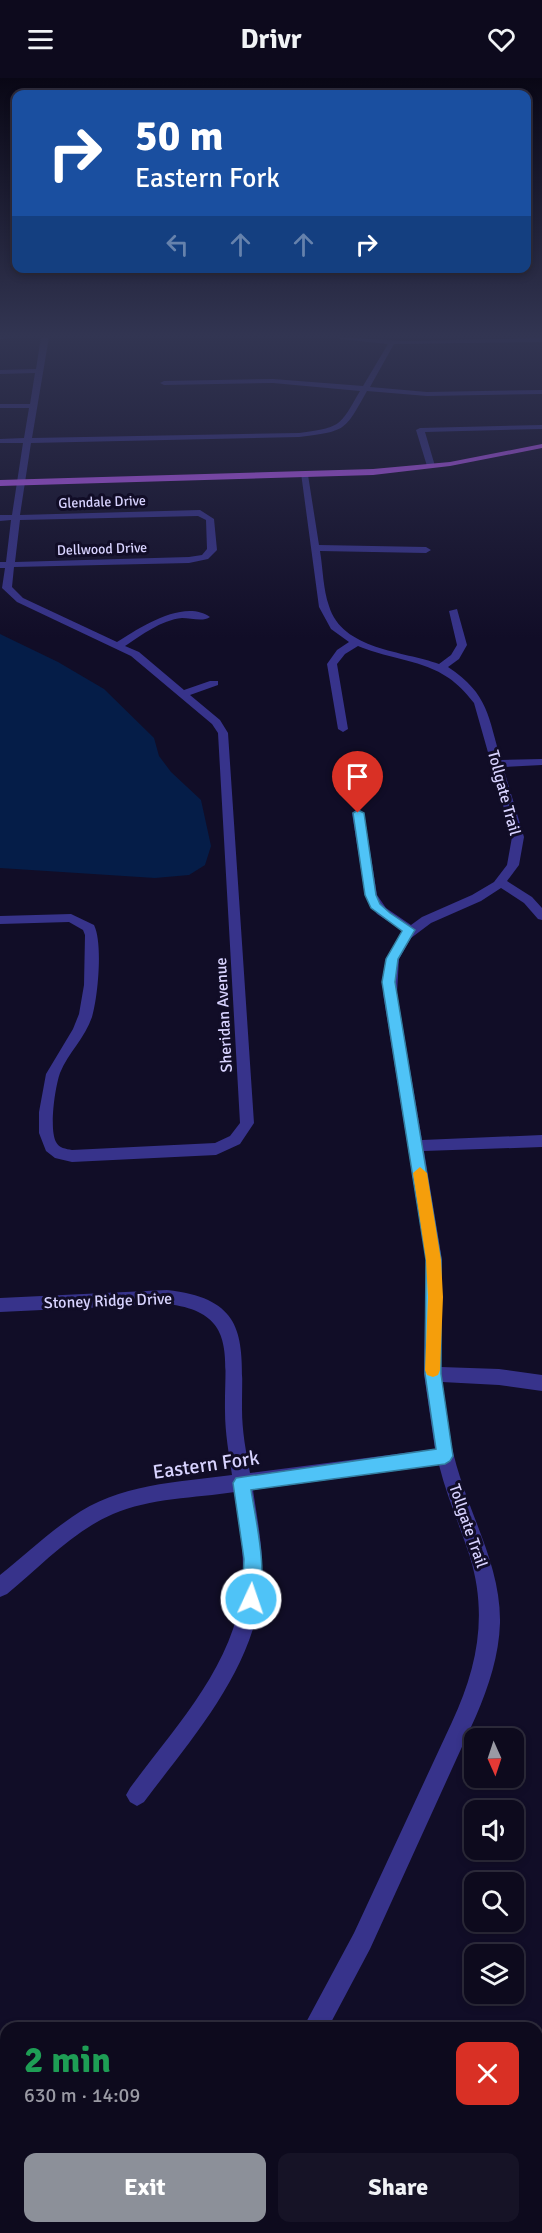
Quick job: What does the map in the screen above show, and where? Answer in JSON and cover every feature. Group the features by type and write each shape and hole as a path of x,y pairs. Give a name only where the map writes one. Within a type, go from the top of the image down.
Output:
{"main road":[{"path":"0,492 20,487 159,479 305,479 431,466 542,446"},
{"path":"0,483 20,487 418,476 526,459 542,453"}],"street":[{"name":"Sheridan Avenue","path":"0,920 71,918 89,928 91,935 89,1001 86,1015 79,1033 53,1073 49,1088 46,1132 50,1146 61,1154 72,1156 216,1149 235,1142 247,1123 223,733 216,722 135,654 12,595 7,588 5,565 16,518 29,438"},
{"path":"0,441 152,438"},
{"path":"422,438 431,466"},
{"name":"Tollgate Trail","path":"305,479 326,613 333,625 357,642 442,667 464,682 475,695 518,837 518,850 514,864 501,883 470,901 422,921 409,930 392,959 388,982 434,1260 433,1374 445,1456 489,1588 488,1649 473,1695 373,1917 341,1984 319,2022"},
{"name":"Glendale Drive","path":"0,518 205,514 210,519 212,550 205,557"},
{"path":"315,548 426,550"},
{"name":"Dellwood Drive","path":"5,565 189,560 205,557"},
{"path":"442,667 455,657 462,645 453,611"},
{"path":"118,645 173,615 192,614 205,617"},
{"path":"343,729 332,664 340,652 357,642"},
{"path":"183,694 214,683"},
{"path":"497,764 542,762"},
{"path":"358,813 370,895 375,906 409,930"},
{"path":"501,883 528,900 542,916"},
{"path":"415,1146 542,1141"},
{"name":"Stoney Ridge Drive","path":"0,1305 167,1297 191,1301 215,1312 232,1338 233,1406 252,1559 251,1599 240,1638 217,1684 137,1795"},
{"path":"433,1374 499,1377 542,1383"},
{"name":"Eastern Fork","path":"0,1587 80,1522 110,1506 148,1495 445,1456"}],"water":[{"path":"0,634 58,662 104,689 154,738 159,756 171,772 201,800 211,846 205,865 189,875 155,878 0,868"}],"slow traffic":[{"path":"420,1173 434,1260 433,1370"}],"route":[{"path":"251,1599 252,1559 242,1483 445,1456 433,1374 434,1260 388,982 392,959 409,930 375,906 370,895 358,813"}]}
